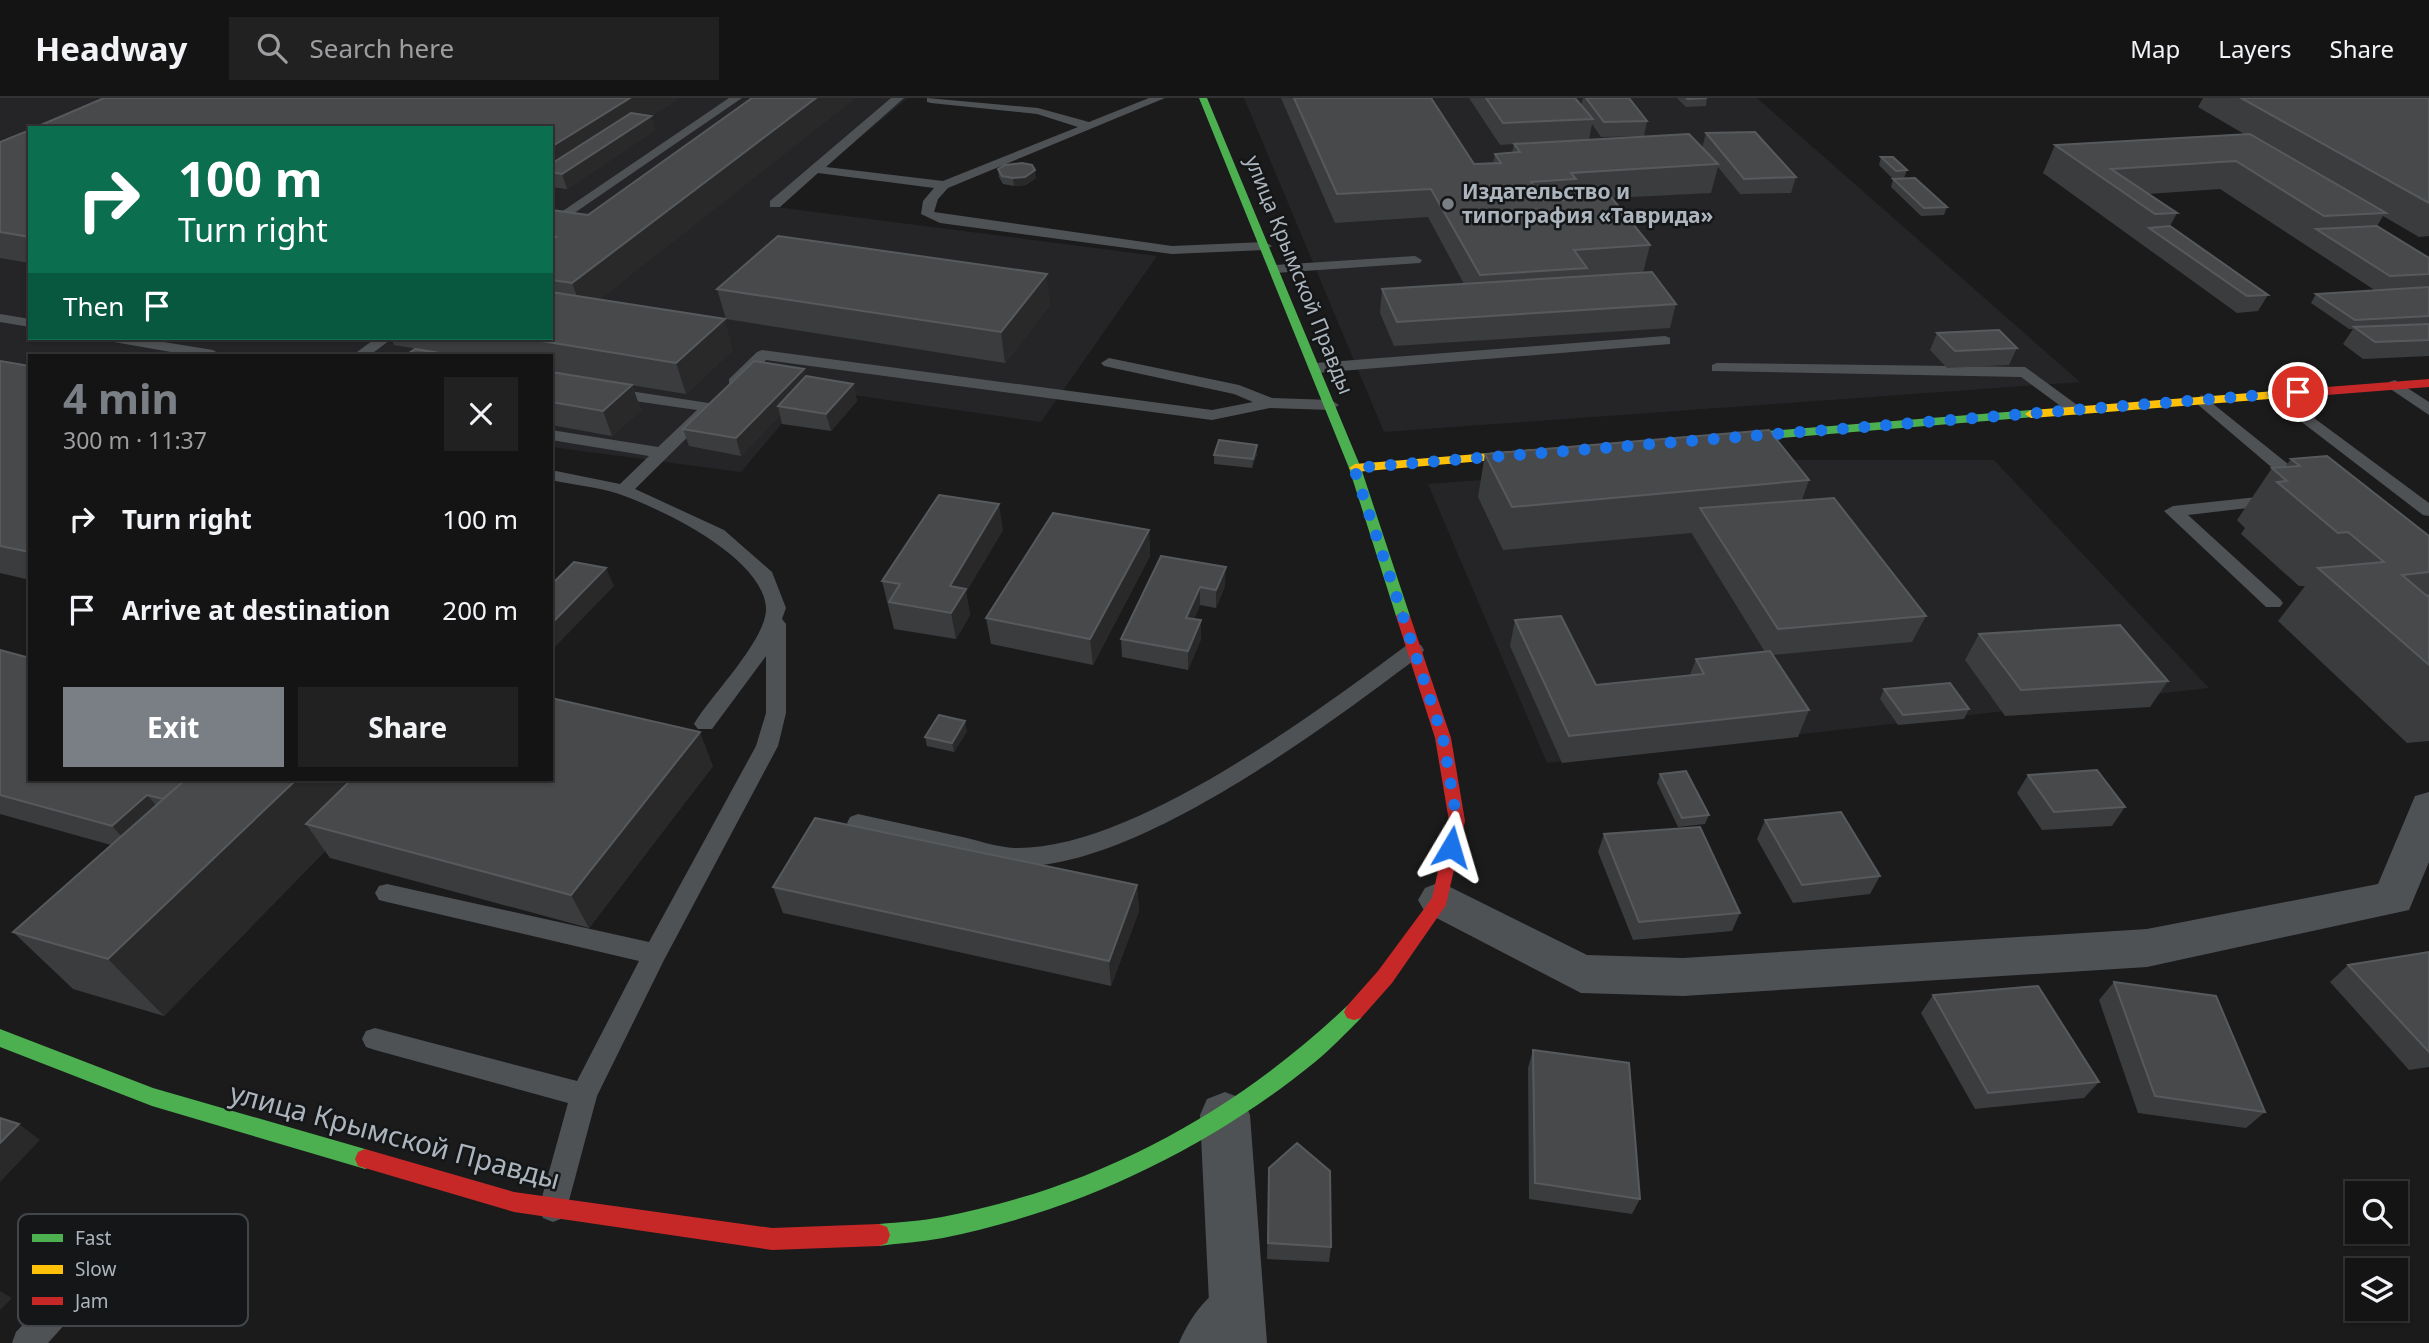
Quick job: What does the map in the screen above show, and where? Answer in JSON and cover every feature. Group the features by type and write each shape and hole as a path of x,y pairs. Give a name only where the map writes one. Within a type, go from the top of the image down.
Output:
{"street":[{"name":"улица Крымской Правды","path":"0,1038 152,1097 514,1202 772,1239 892,1234 1006,1214 1124,1170 1225,1115 1324,1044 1385,977 1440,900 1457,821 1443,738 1354,468 1316,368 1203,98"},
{"path":"1701,440 2429,383"},
{"path":"1354,468 1549,453"},
{"path":"1440,900 1581,974 1683,977 2147,948 2394,898 2429,807"},
{"path":"1225,1115 1239,1343"}],"lane":[{"path":"553,224 736,98"},
{"path":"775,204 898,98"},
{"path":"1159,98 944,185 933,194 927,207 928,214 940,219 1172,250 1265,246"},
{"path":"931,100 1038,111 1089,126"},
{"path":"814,169 944,185"},
{"path":"1275,269 1415,260"},
{"path":"0,318 28,323"},
{"path":"126,340 207,354"},
{"path":"362,354 383,340"},
{"path":"1316,368 1665,341"},
{"path":"624,490 762,355 1212,415 1270,403 1331,405"},
{"path":"1109,363 1239,390 1270,403"},
{"path":"1717,368 2025,372 2076,410"},
{"path":"553,384 709,407"},
{"path":"2395,385 2429,410"},
{"path":"2275,394 2429,511"},
{"path":"2202,400 2317,496 2173,511 2273,603"},
{"path":"553,435 662,453"},
{"path":"553,475 624,490 718,534 765,576 776,608 776,713 766,746 654,954 584,1095 553,1208"},
{"path":"705,724 762,647 776,608"},
{"path":"858,823 1012,857 1053,855 1114,836 1200,792 1314,725 1414,650"},
{"path":"387,893 654,954"},
{"path":"375,1039 584,1095"},
{"path":"1194,1343 1236,1288"},
{"path":"27,1343 43,1326"}],"shaded area":[{"path":"0,98 908,98 776,207 1157,256 1041,422 811,389 741,472 553,447 553,354 28,354 28,373 0,367"},
{"path":"1244,98 1757,98 2080,382 1384,432"},
{"path":"1755,460 1994,460 2209,688 1547,763 1428,484"}],"building":[{"path":"104,98 630,98 553,146 553,126 39,126"},
{"path":"752,98 816,98 572,283 553,280 553,239 556,237 553,236 553,210 588,215"},
{"name":"Издательство и типография «Таврида»","path":"1294,98 1431,98 1474,164 1501,163 1495,154 1520,152 1514,144 1689,134 1718,164 1571,173 1576,179 1531,182 1545,201 1611,197 1650,245 1574,250 1587,268 1480,275 1431,189 1337,194"},
{"path":"1486,98 1575,98 1593,119 1503,123"},
{"path":"1586,98 1629,98 1647,121 1604,122"},
{"path":"2241,98 2429,98 2429,203"},
{"path":"631,113 651,116 562,174 553,172 553,163"},
{"path":"28,131 28,237 0,232 0,142"},
{"path":"1755,132 1796,177 1744,179 1706,133"},
{"path":"2250,134 2386,213 2324,216 2236,161 2111,169 2177,213 2155,214 2055,145"},
{"path":"1881,157 1893,157 1907,170 1896,171"},
{"path":"1005,165 1032,165 1035,170 1025,177 1013,178 1002,176 998,169"},
{"path":"1915,178 1947,207 1924,208 1893,179"},
{"path":"2170,226 2268,295 2247,296 2149,228"},
{"path":"2377,226 2429,258 2429,274 2390,276 2316,229"},
{"path":"778,236 1047,274 1001,332 717,289"},
{"path":"1652,272 1676,304 1397,322 1382,289"},
{"path":"2429,287 2429,316 2355,320 2316,294"},
{"path":"553,292 725,319 676,363 535,340 553,340"},
{"path":"2429,324 2429,340 2375,342 2354,327"},
{"path":"1999,330 2017,348 1955,351 1937,333"},
{"path":"415,349 446,354 408,354"},
{"path":"0,361 28,366 28,552 0,546"},
{"path":"754,361 804,369 736,438 683,429"},
{"path":"553,372 632,385 603,411 553,402"},
{"path":"806,376 853,384 826,414 778,406"},
{"path":"1769,430 1809,480 1512,507 1485,454"},
{"path":"1219,440 1257,445 1253,459 1214,455"},
{"path":"2327,456 2429,536 2429,572 2402,575 2429,595 2429,665 2318,568 2384,562 2348,532 2338,533 2277,482 2287,481 2272,468 2300,466 2291,459"},
{"path":"939,495 999,504 950,586 966,589 951,613 889,602 900,584 882,581"},
{"path":"1834,498 1926,616 1778,629 1700,508"},
{"path":"1053,513 1149,530 1090,639 986,618"},
{"path":"1161,556 1226,567 1216,590 1200,587 1186,618 1201,620 1188,651 1121,639"},
{"path":"574,562 606,568 553,622 553,583"},
{"path":"1561,616 1596,685 1704,674 1696,659 1770,651 1809,710 1569,736 1515,620"},
{"path":"2120,625 2168,681 2021,690 1979,634"},
{"path":"0,650 28,657 28,781 184,781 163,799 147,795 112,826 0,795"},
{"path":"1950,683 1969,709 1903,715 1884,689"},
{"path":"553,698 700,732 571,895 306,824 350,781 553,781"},
{"path":"939,715 965,721 952,743 925,737"},
{"path":"2097,770 2125,807 2054,812 2028,775"},
{"path":"1686,771 1709,815 1682,818 1660,774"},
{"path":"184,781 295,781 108,959 13,932"},
{"path":"1841,812 1880,876 1802,885 1765,820"},
{"path":"815,818 1137,885 1109,961 773,887"},
{"path":"1700,827 1740,913 1639,922 1604,834"},
{"path":"2429,952 2429,1052 2348,965"},
{"path":"2114,982 2216,996 2265,1112 2155,1096"},
{"path":"2038,986 2099,1082 1988,1093 1933,995"},
{"path":"1533,1050 1629,1063 1640,1199 1535,1183"},
{"path":"0,1118 19,1124 0,1143"},
{"path":"1297,1143 1330,1171 1331,1247 1268,1243 1269,1168"}],"traffic: fast":[{"path":"1203,98 1355,468 1403,616"},
{"path":"1719,439 2031,414"},
{"path":"879,1235 940,1228 1005,1213 1070,1192 1136,1164 1199,1131 1257,1094 1310,1054 1354,1012"},
{"path":"0,1038 152,1097 365,1159"}],"traffic: slow":[{"path":"2031,414 2327,391"},
{"path":"1355,468 1537,453"}],"traffic: jam":[{"path":"2327,391 2429,383"},
{"path":"1354,1012 1385,977 1440,900 1457,821 1443,738 1403,616"},
{"path":"365,1159 514,1202 772,1239 879,1235"}],"place":[{"name":"Издательство и типография «Таврида»","path":"1448,204"}],"route":[{"path":"1451,847 1457,821 1443,738 1354,468 2298,392"}]}
